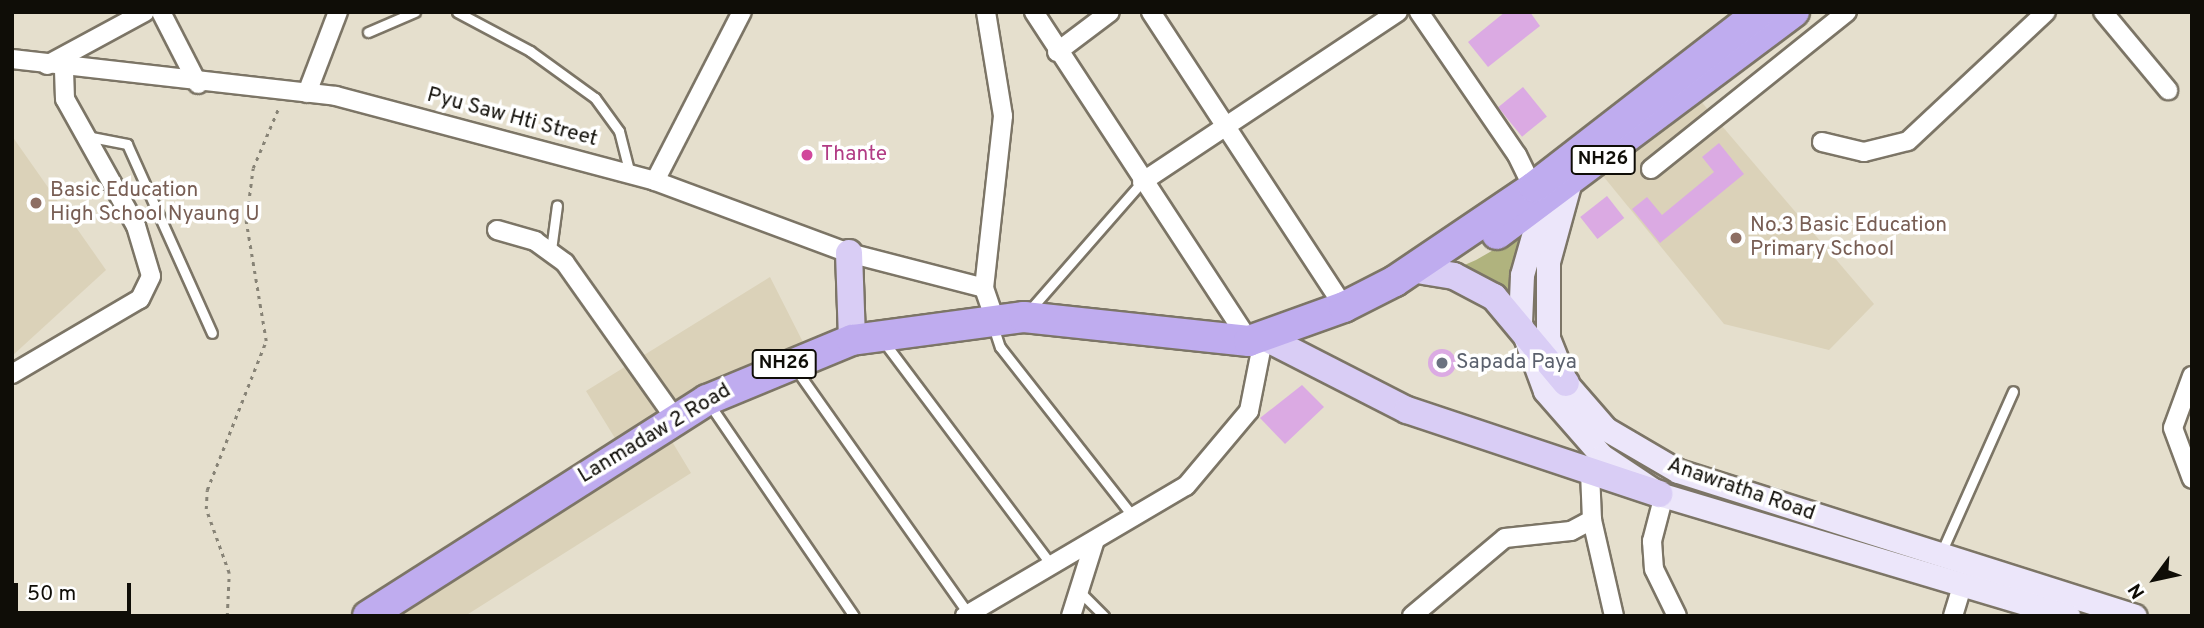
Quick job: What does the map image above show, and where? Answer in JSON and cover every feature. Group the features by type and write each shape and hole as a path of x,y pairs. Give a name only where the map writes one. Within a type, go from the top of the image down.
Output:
{"highway":[{"name":"NH26","path":"1260,340 1344,307 1395,281 1550,188 1581,151 1760,12"},
{"name":"NH26","path":"1395,281 1423,271 1550,188 1794,12"},
{"name":"Lanmadaw 2 Road","path":"368,616 707,400 790,361 864,336 994,317 1024,317 1260,340"}],"main road":[{"name":"Anawratha Road","path":"1550,188 1522,275 1520,323 1536,372 1564,418 1602,456 1662,494 1936,564 2083,608 2135,616"},
{"name":"Anawratha Road","path":"1550,188 1545,313 1566,383 1606,429 1678,471 1936,564 1963,583 2068,616"},
{"path":"849,253 864,336"},
{"path":"1423,271 1476,286 1520,323 1566,383"},
{"path":"1260,340 1407,410 1662,494"}],"street":[{"path":"12,374 117,314 149,287 136,226 65,99 55,66 145,12"},
{"path":"161,12 198,84"},
{"path":"307,93 338,12"},
{"path":"655,181 742,12"},
{"path":"986,12 1003,116 984,288 994,317"},
{"path":"967,615 1051,563 1136,520 1186,486 1231,438 1255,396 1260,340 1142,182 1034,12"},
{"path":"1057,52 1110,12"},
{"path":"1151,12 1228,125 1344,307"},
{"path":"1142,182 1398,12"},
{"path":"1419,12 1550,188"},
{"path":"1651,169 1847,12"},
{"path":"1822,142 1864,152 1908,141 2046,12"},
{"path":"2103,12 2168,90"},
{"name":"Pyu Saw Hti Street","path":"12,59 198,84 307,93 456,125 655,181 849,253 984,288"},
{"path":"497,230 551,250 676,420"},
{"path":"2192,376 2173,428 2192,479"},
{"path":"1590,472 1592,520 1614,616"},
{"path":"1662,494 1652,541 1654,569 1677,616"},
{"path":"1412,616 1505,538 1571,531 1592,520"},
{"path":"1071,616 1077,589 1094,542"},
{"path":"1953,616 1963,583"}],"lane":[{"path":"368,32 415,12"},
{"path":"456,12 530,51 595,98 619,131 630,174"},
{"path":"85,136 127,144 212,333"},
{"path":"1024,317 1142,182"},
{"path":"551,250 557,205"},
{"path":"994,317 1000,346 1136,520"},
{"path":"864,336 1051,563"},
{"path":"790,361 967,615"},
{"path":"1936,564 2013,391"},
{"path":"707,400 854,616"},
{"path":"1077,589 1104,616"}],"path":[{"path":"227,616 229,573 206,509 207,490 266,341 246,221 253,168 286,92"}],"shaded area":[{"name":"No.3 Basic Education Primary School","path":"1693,92 1874,304 1829,350 1724,324 1599,171"},
{"name":"Basic Education High School Nyaung U","path":"12,136 106,270 12,356"},
{"path":"770,277 809,354 662,425 691,473 465,616 361,616 621,448 586,391"}],"green space":[{"path":"1523,233 1513,302 1453,270 1476,260"}],"building":[{"path":"1505,12 1530,12 1540,26 1488,67 1468,42"},
{"path":"1523,87 1547,117 1522,137 1498,107"},
{"path":"1719,143 1744,174 1660,243 1632,209 1647,197 1662,215 1714,172 1702,157"},
{"path":"1607,196 1624,218 1597,239 1580,217"},
{"name":"Sapada Paya","path":"1442,349 1452,353 1456,363 1452,373 1442,377 1432,373 1428,363 1432,353"},
{"path":"1302,385 1324,407 1285,444 1260,418"}],"place":[{"name":"Thante","path":"807,155"},
{"name":"Basic Education High School Nyaung U","path":"36,203"},
{"name":"No.3 Basic Education Primary School","path":"1736,238"},
{"name":"Sapada Paya","path":"1442,363"}]}
